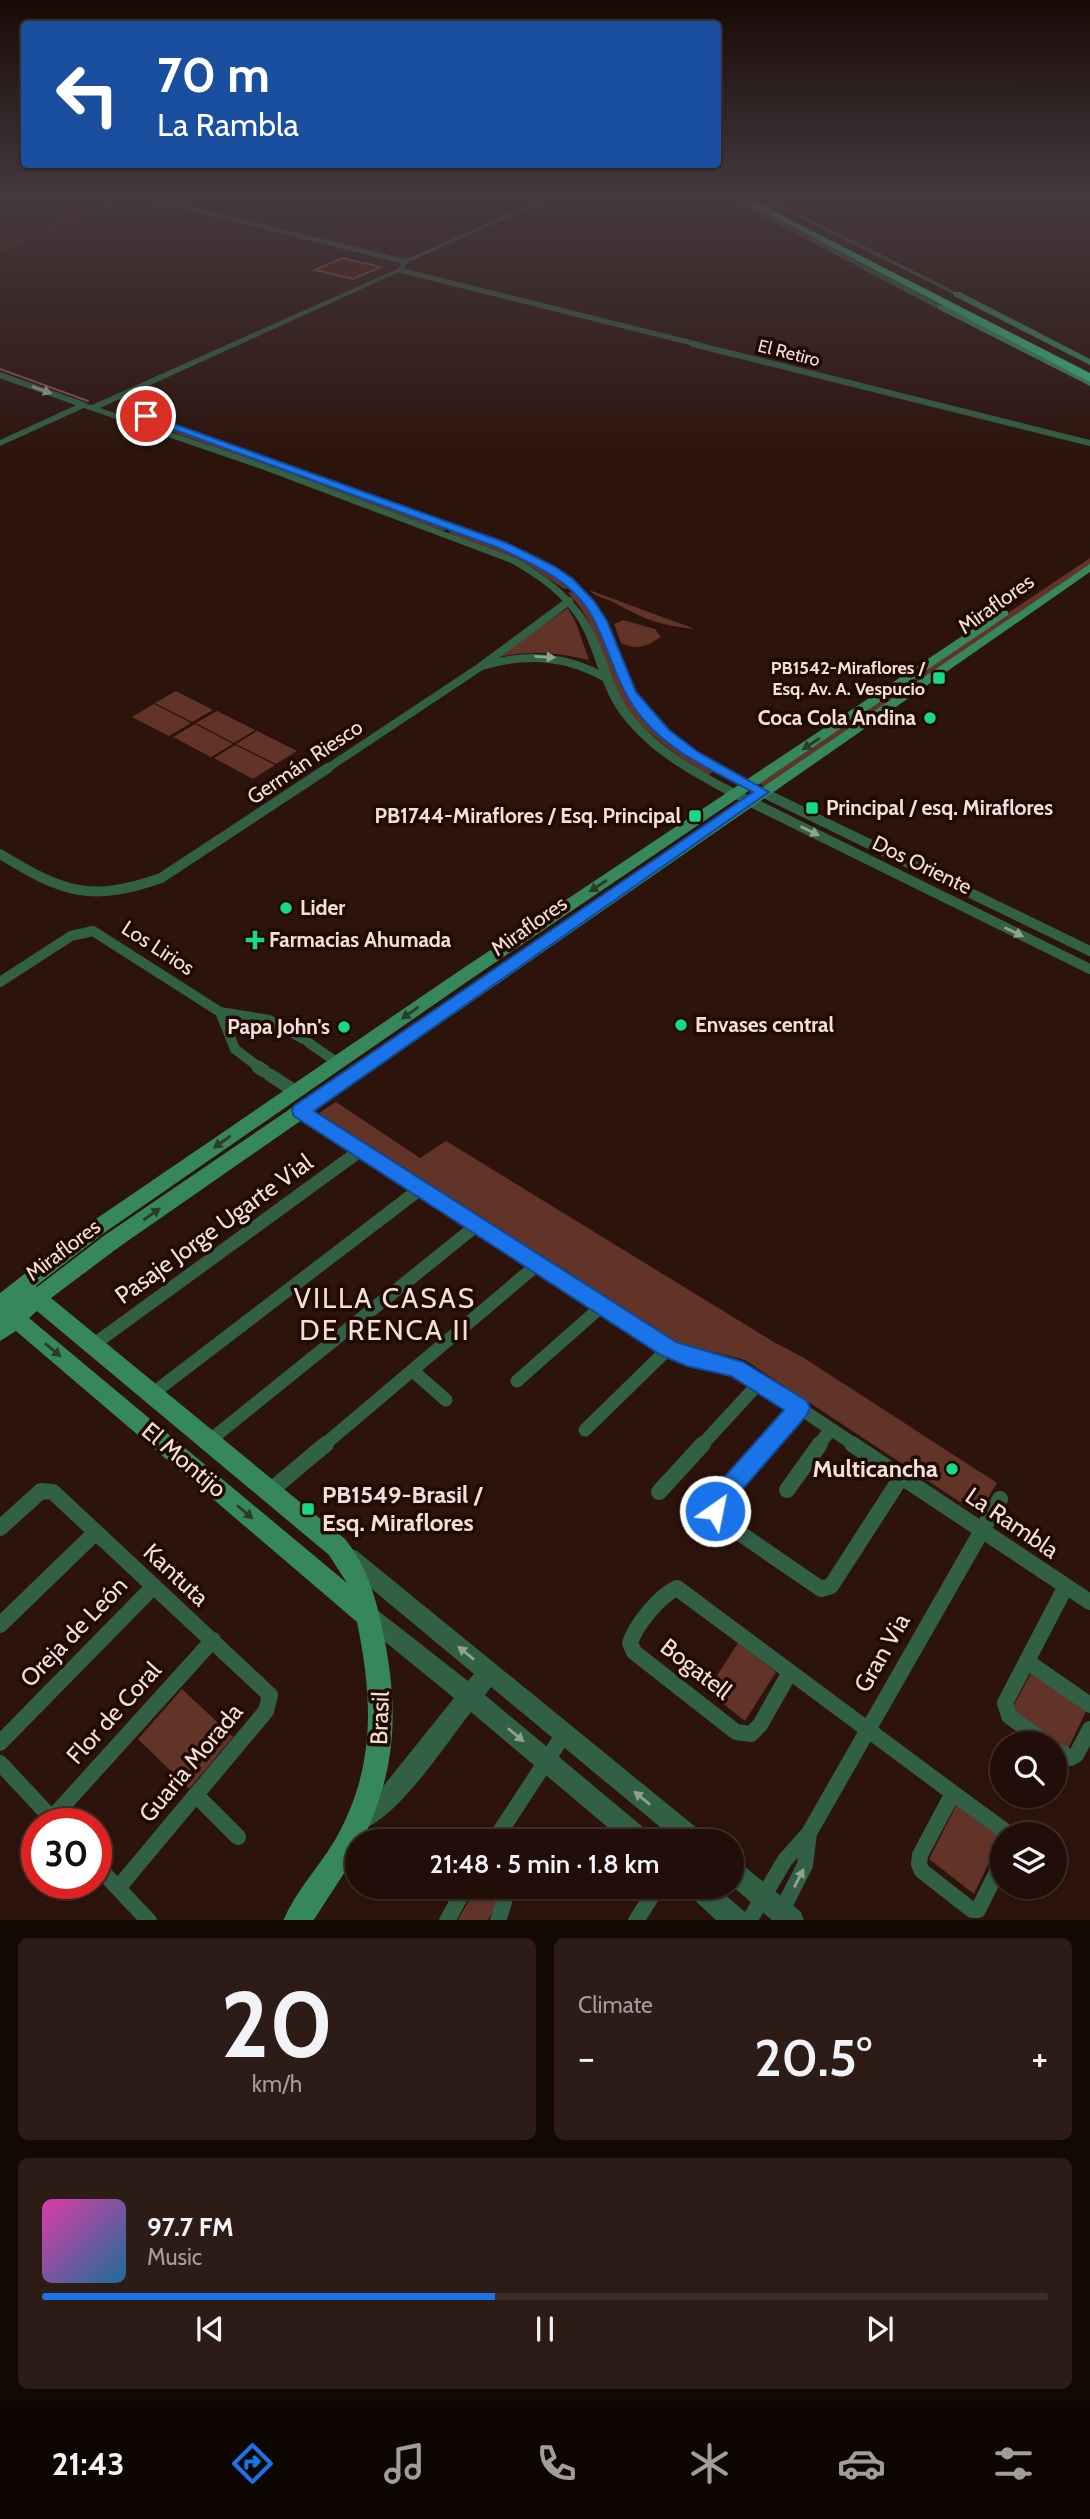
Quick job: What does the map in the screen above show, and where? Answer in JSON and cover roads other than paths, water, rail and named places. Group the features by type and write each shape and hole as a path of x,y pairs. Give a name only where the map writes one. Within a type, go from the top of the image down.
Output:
{"highway":[{"path":"915,286 941,307"},
{"path":"920,286 1090,378"},
{"path":"922,286 1090,364"},
{"path":"931,286 957,294"}],"main road":[{"path":"957,294 1090,364"},
{"path":"941,307 1090,383"},
{"name":"Miraflores","path":"105,1235 301,1111 549,940 857,712 1090,554"},
{"name":"Miraflores","path":"4,1315 29,1292 338,1063 533,929 872,718 1090,567"},
{"path":"857,712 872,718"},
{"path":"533,929 549,940"},
{"name":"El Montijo","path":"29,1292 337,1547 357,1576 365,1595 368,1615"},
{"name":"El Montijo","path":"4,1315 368,1615"},
{"name":"Brasil","path":"296,1920 337,1863 359,1820 377,1768 384,1716 379,1663 368,1615"}],"street":[{"path":"0,443 89,406 106,402 364,286"},
{"name":"El Retiro","path":"461,286 1090,443"},
{"path":"900,286 941,307"},
{"path":"940,286 957,294"},
{"path":"0,375 272,466"},
{"path":"106,402 272,466 529,557 560,575 577,588 596,612 630,692 646,715 664,733 693,754 726,772 750,793"},
{"path":"115,414 126,410"},
{"path":"0,449 55,421"},
{"path":"448,530 536,573 569,601 587,626 606,678 625,712 647,737 669,756 711,781 750,793"},
{"name":"Germán Riesco","path":"0,854 43,881 69,890 108,892 147,883 179,867 480,667 569,601"},
{"name":"Germán Riesco","path":"480,667 515,658 546,656 581,664 606,678"},
{"path":"711,781 726,772"},
{"name":"Dos Oriente","path":"750,793 1090,951"},
{"name":"Dos Oriente","path":"750,793 1090,969"},
{"name":"Los Lirios","path":"0,982 71,936 93,932 220,1012"},
{"path":"220,1012 269,1020 338,1063"},
{"path":"220,1012 235,1049 296,1092"},
{"name":"La Rambla","path":"301,1111 668,1349 687,1357 736,1368 760,1382 1090,1602"},
{"name":"Pasaje Jorge Ugarte Vial","path":"93,1345 361,1150"},
{"path":"152,1394 420,1189"},
{"path":"209,1441 477,1225"},
{"path":"270,1492 538,1264"},
{"path":"517,1381 602,1306"},
{"path":"585,1430 668,1349"},
{"path":"412,1371 446,1400"},
{"path":"659,1492 760,1382"},
{"path":"800,1408 719,1500 715,1511 722,1521 813,1586 825,1589 834,1583 902,1476"},
{"path":"787,1490 831,1429"},
{"name":"Kantuta","path":"0,1528 36,1494 45,1490 53,1492 268,1691 271,1700"},
{"name":"Gran Via","path":"749,1920 778,1912 806,1866 809,1833 1000,1499"},
{"path":"0,1625 96,1532"},
{"name":"El Montijo","path":"337,1547 678,1829"},
{"name":"Oreja de León","path":"0,1743 154,1586"},
{"path":"1031,1731 1004,1710 1004,1703 1066,1586"},
{"name":"Bogatell","path":"790,1672 760,1725 751,1734 736,1732 634,1652 630,1643 633,1634 668,1592 677,1588 993,1822"},
{"name":"El Montijo","path":"368,1615 628,1829"},
{"name":"Flor de Coral","path":"66,1808 213,1640"},
{"path":"1028,1662 1090,1704"},
{"name":"Brasil","path":"359,1820 389,1797 489,1672"},
{"name":"Guaria Morada","path":"118,1888 266,1711 271,1700"},
{"path":"1067,1756 1076,1755 1090,1729"},
{"path":"502,1829 564,1734"},
{"path":"0,1763 43,1808"},
{"path":"953,1793 920,1855 919,1864 922,1871 972,1910 978,1910 990,1886"},
{"path":"196,1795 238,1838"},
{"path":"112,1881 149,1920"},
{"path":"744,1882 778,1912"},
{"path":"447,1920 459,1899"},
{"path":"498,1920 505,1904 504,1899"},
{"path":"636,1920 650,1899"},
{"path":"711,1899 736,1920"}],"waterway":[{"path":"0,369 88,401"}],"place":[{"name":"PB1542-Miraflores / Esq. Av. A. Vespucio","path":"939,678"},
{"name":"Coca Cola Andina","path":"930,718"},
{"name":"Principal / esq. Miraflores","path":"812,808"},
{"name":"PB1744-Miraflores / Esq. Principal","path":"695,816"},
{"name":"Lider","path":"286,908"},
{"name":"Farmacias Ahumada","path":"255,940"},
{"name":"Envases central","path":"681,1025"},
{"name":"Papa John's","path":"344,1027"},
{"name":"Multicancha","path":"952,1469"},
{"name":"PB1549-Brasil / Esq. Miraflores","path":"308,1509"}],"district":[{"name":"VILLA CASAS DE RENCA II","path":"385,1314"}]}
